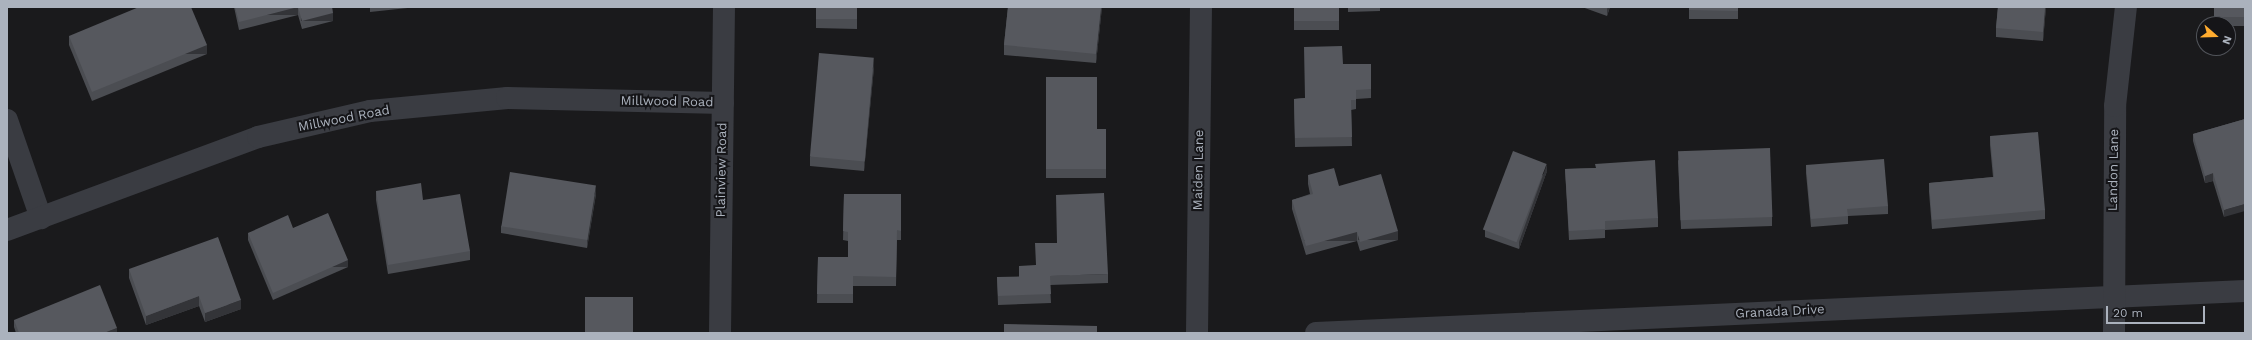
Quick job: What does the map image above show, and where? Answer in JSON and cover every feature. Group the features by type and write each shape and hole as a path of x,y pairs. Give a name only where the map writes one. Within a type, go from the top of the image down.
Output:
{"street":[{"name":"Plainview Road","path":"720,333 724,7"},
{"name":"Maiden Lane","path":"1197,333 1201,7"},
{"name":"Landon Lane","path":"2114,333 2112,298 2114,106 2126,7"},
{"name":"Millwood Road","path":"7,230 258,136 370,111 507,98 723,103"},
{"path":"7,120 41,218"},
{"name":"Granada Drive","path":"1316,333 2245,292"}],"building":[{"path":"139,7 191,7 207,45 92,92 69,36"},
{"path":"235,7 298,7 239,22"},
{"path":"298,7 332,7 333,13 302,21"},
{"path":"816,7 857,7 857,19 816,19"},
{"path":"1008,7 1101,7 1096,54 1004,45"},
{"path":"1294,7 1339,7 1339,21 1294,21"},
{"path":"1689,7 1738,7 1738,11 1689,10"},
{"path":"1998,7 2045,7 2043,32 1996,28"},
{"path":"2214,7 2245,7 2245,17 2214,16"},
{"path":"1342,46 1343,64 1371,64 1371,89 1356,90 1356,100 1351,100 1352,137 1295,138 1294,99 1305,98 1304,47"},
{"path":"819,53 874,58 865,161 810,157"},
{"path":"1046,77 1097,77 1097,129 1106,129 1106,169 1046,169"},
{"path":"2245,119 2245,204 2224,210 2213,173 2205,176 2193,134"},
{"path":"2038,132 2045,210 1932,220 1929,183 1994,177 1990,136"},
{"path":"1770,148 1772,217 1680,220 1678,151"},
{"path":"1513,151 1547,164 1517,242 1483,229"},
{"path":"1884,159 1888,206 1847,209 1848,216 1811,219 1806,165"},
{"path":"1655,160 1658,218 1605,221 1605,229 1569,231 1565,169 1596,168 1595,164"},
{"path":"1334,168 1339,186 1381,174 1398,231 1360,242 1357,232 1306,246 1292,200 1313,194 1308,175"},
{"path":"510,172 596,186 587,240 501,226"},
{"path":"421,183 423,200 460,194 470,251 388,265 376,191"},
{"path":"1104,193 1108,274 1050,276 1051,294 998,296 997,277 1019,277 1019,266 1036,265 1035,243 1057,243 1056,195"},
{"path":"844,194 901,194 901,231 897,230 896,277 853,276 853,294 817,294 818,257 848,257 848,232 843,231"},
{"path":"328,213 348,260 273,293 248,233 288,215 293,228"},
{"path":"218,237 241,300 205,313 199,296 146,316 129,269"},
{"path":"100,285 117,328 104,333 19,333 14,320"},
{"path":"585,297 633,297 633,333 585,333"},
{"path":"1004,324 1097,326 1097,333 1004,333"}]}
